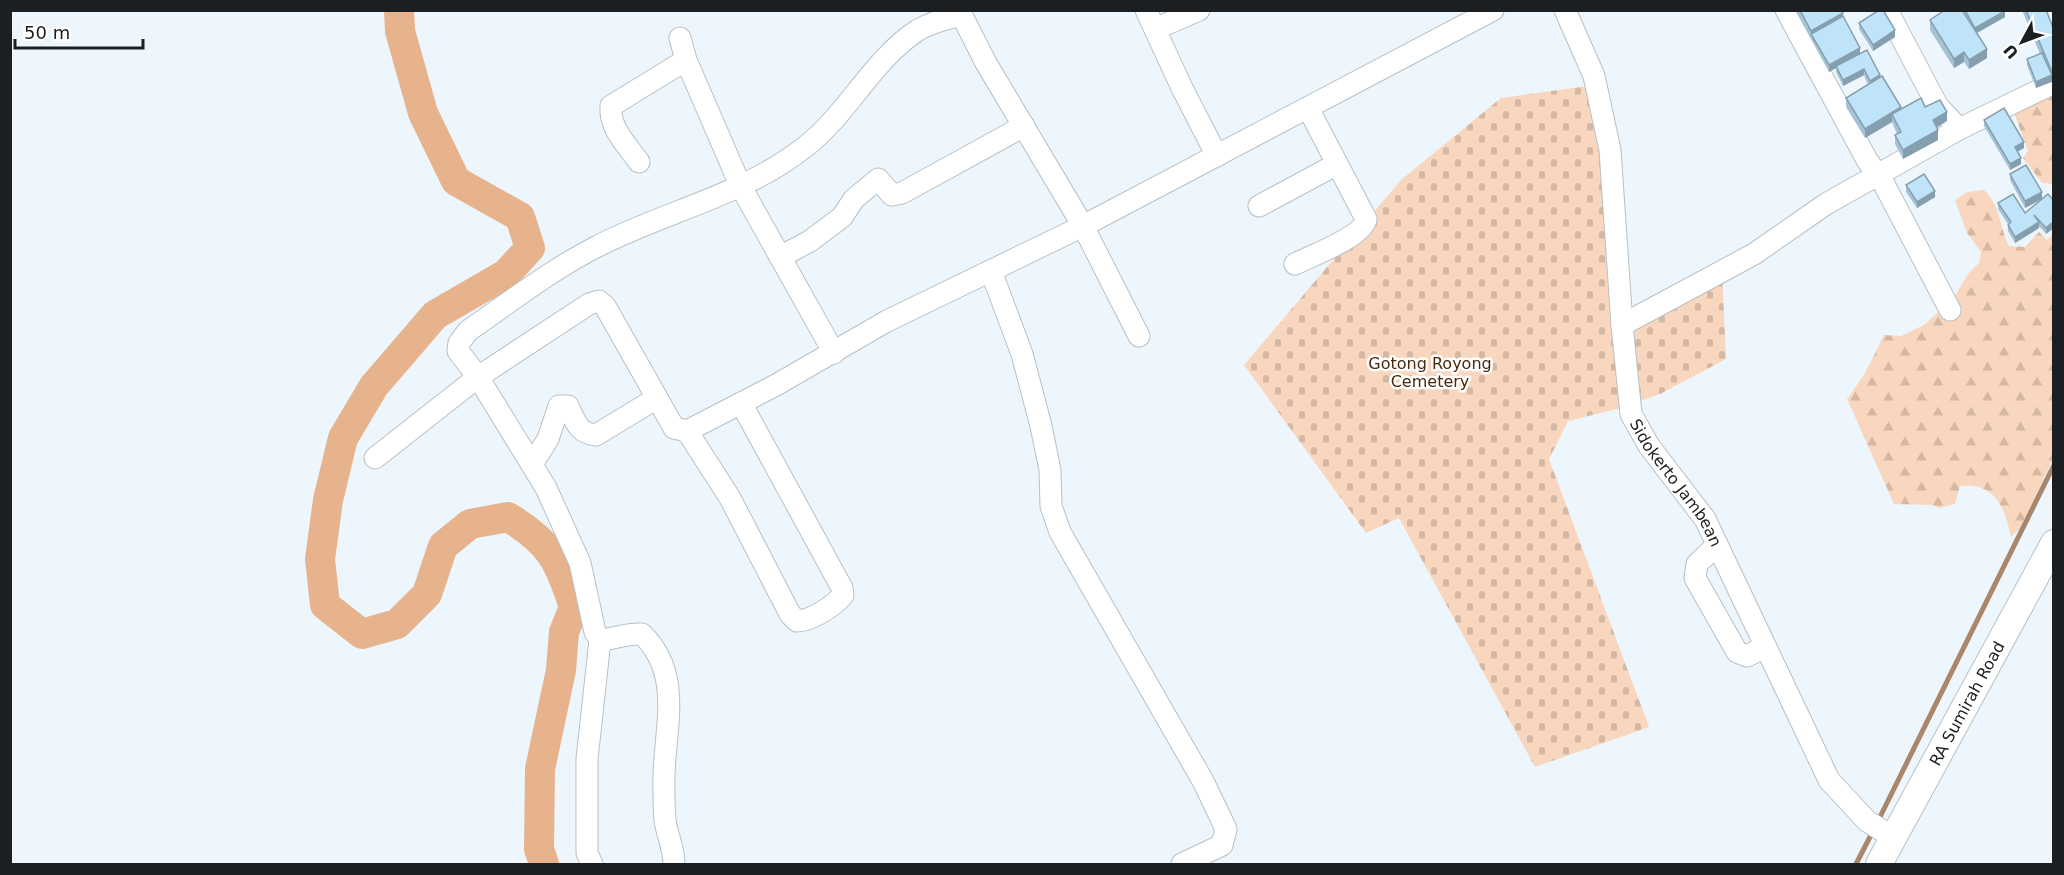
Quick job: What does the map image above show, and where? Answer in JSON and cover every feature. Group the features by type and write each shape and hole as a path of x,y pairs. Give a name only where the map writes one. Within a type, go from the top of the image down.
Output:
{"main road":[{"name":"RA Sumirah Road","path":"1879,864 1881,830 2054,543"}],"street":[{"path":"1199,10 1150,20 1217,156"},
{"path":"375,458 478,376 589,304 599,302 606,306 674,428 687,431 834,353 887,321 1083,226 1493,10"},
{"name":"Sidokerto Jambean","path":"1565,10 1594,76 1610,150 1622,325 1631,414 1649,446 1705,519 1829,780 1881,830"},
{"path":"1786,10 1867,160 1882,180 1950,310"},
{"path":"1887,10 1937,105 1959,129"},
{"path":"592,864 587,853 587,759 600,640 595,632 580,563 532,464 478,376 458,351 459,343 468,332 566,263 597,246 741,187 804,148 829,126 888,55 904,40 927,26 960,13 1083,226 1139,336"},
{"path":"680,38 686,60 741,187 834,353"},
{"path":"639,162 614,127 610,116 611,106 686,60"},
{"path":"1622,325 1754,254 1821,212 1882,180 1959,129 2054,83"},
{"path":"1295,264 1349,238 1366,224 1366,219 1308,108"},
{"path":"780,257 810,241 842,217 854,199 878,179 892,195 902,193 1024,126"},
{"path":"1259,206 1338,164"},
{"path":"991,271 1022,354 1041,426 1050,470 1051,506 1060,532 1203,781 1226,830 1222,845 1182,864"},
{"path":"532,464 548,439 559,406 568,406 577,427 586,434 596,435 657,398"},
{"path":"687,431 730,498 790,614 797,621 804,621 838,601 843,595 842,588 741,403"},
{"path":"1717,545 1697,564 1695,578 1737,652 1747,656 1765,647"},
{"path":"600,640 615,639 627,633 642,634 654,646 666,669 668,696 664,787 665,821 674,853 674,864"}],"green space":[{"name":"Gotong Royong Cemetery","path":"1588,86 1601,146 1611,318 1722,269 1726,359 1660,394 1621,408 1568,421 1549,459 1649,727 1535,767 1399,518 1366,533 1244,365 1401,180 1501,98"},
{"path":"2053,91 2053,184 2042,183 2023,158 2028,151 2013,110"},
{"path":"1984,190 1997,209 2009,246 2025,247 2039,232 2047,240 2053,234 2053,459 2020,528 2011,537 2001,507 1990,493 1982,488 1960,486 1955,504 1939,508 1933,505 1894,504 1847,399 1864,375 1884,335 1901,336 1924,325 1953,299 1968,274 1979,263 1981,252 1967,233 1955,200 1967,192"}],"building":[{"path":"1800,10 1841,10 1843,13 1811,31"},
{"path":"1879,10 1883,10 1895,30 1873,45 1859,23"},
{"path":"1945,10 1962,10 1987,49 1969,60 1964,52 1954,59 1930,20"},
{"path":"1965,10 2004,10 2005,11 1975,28"},
{"path":"2026,10 2046,10 2054,30 2054,71 2052,72"},
{"path":"1843,16 1860,48 1829,65 1811,34"},
{"path":"1867,50 1880,75 1870,81 1864,69 1843,80 1836,66"},
{"path":"2042,53 2052,75 2036,82 2027,59"},
{"path":"1882,76 1901,107 1865,129 1846,98"},
{"path":"1921,98 1925,107 1940,100 1947,112 1933,120 1938,130 1903,150 1895,135 1901,132 1892,114"},
{"path":"2004,108 2024,142 2015,147 2021,158 2010,164 1984,120"},
{"path":"2026,165 2042,192 2025,201 2010,174"},
{"path":"1924,174 1935,191 1917,202 1906,185"},
{"path":"2013,194 2025,213 2048,194 2054,201 2054,221 2046,228 2034,215 2039,222 2015,237 2008,225 2011,222 1998,203"}],"waterway":[{"path":"399,10 400,31 423,113 456,181 520,217 530,248 506,274 435,315 374,386 343,438 328,500 320,559 325,605 362,634 397,624 427,594 443,546 470,524 508,517 523,526 552,554 574,607 564,632 561,670 540,769 539,849 544,864"},
{"path":"1877,823 2054,465"},
{"path":"1856,864 1873,831"}]}
